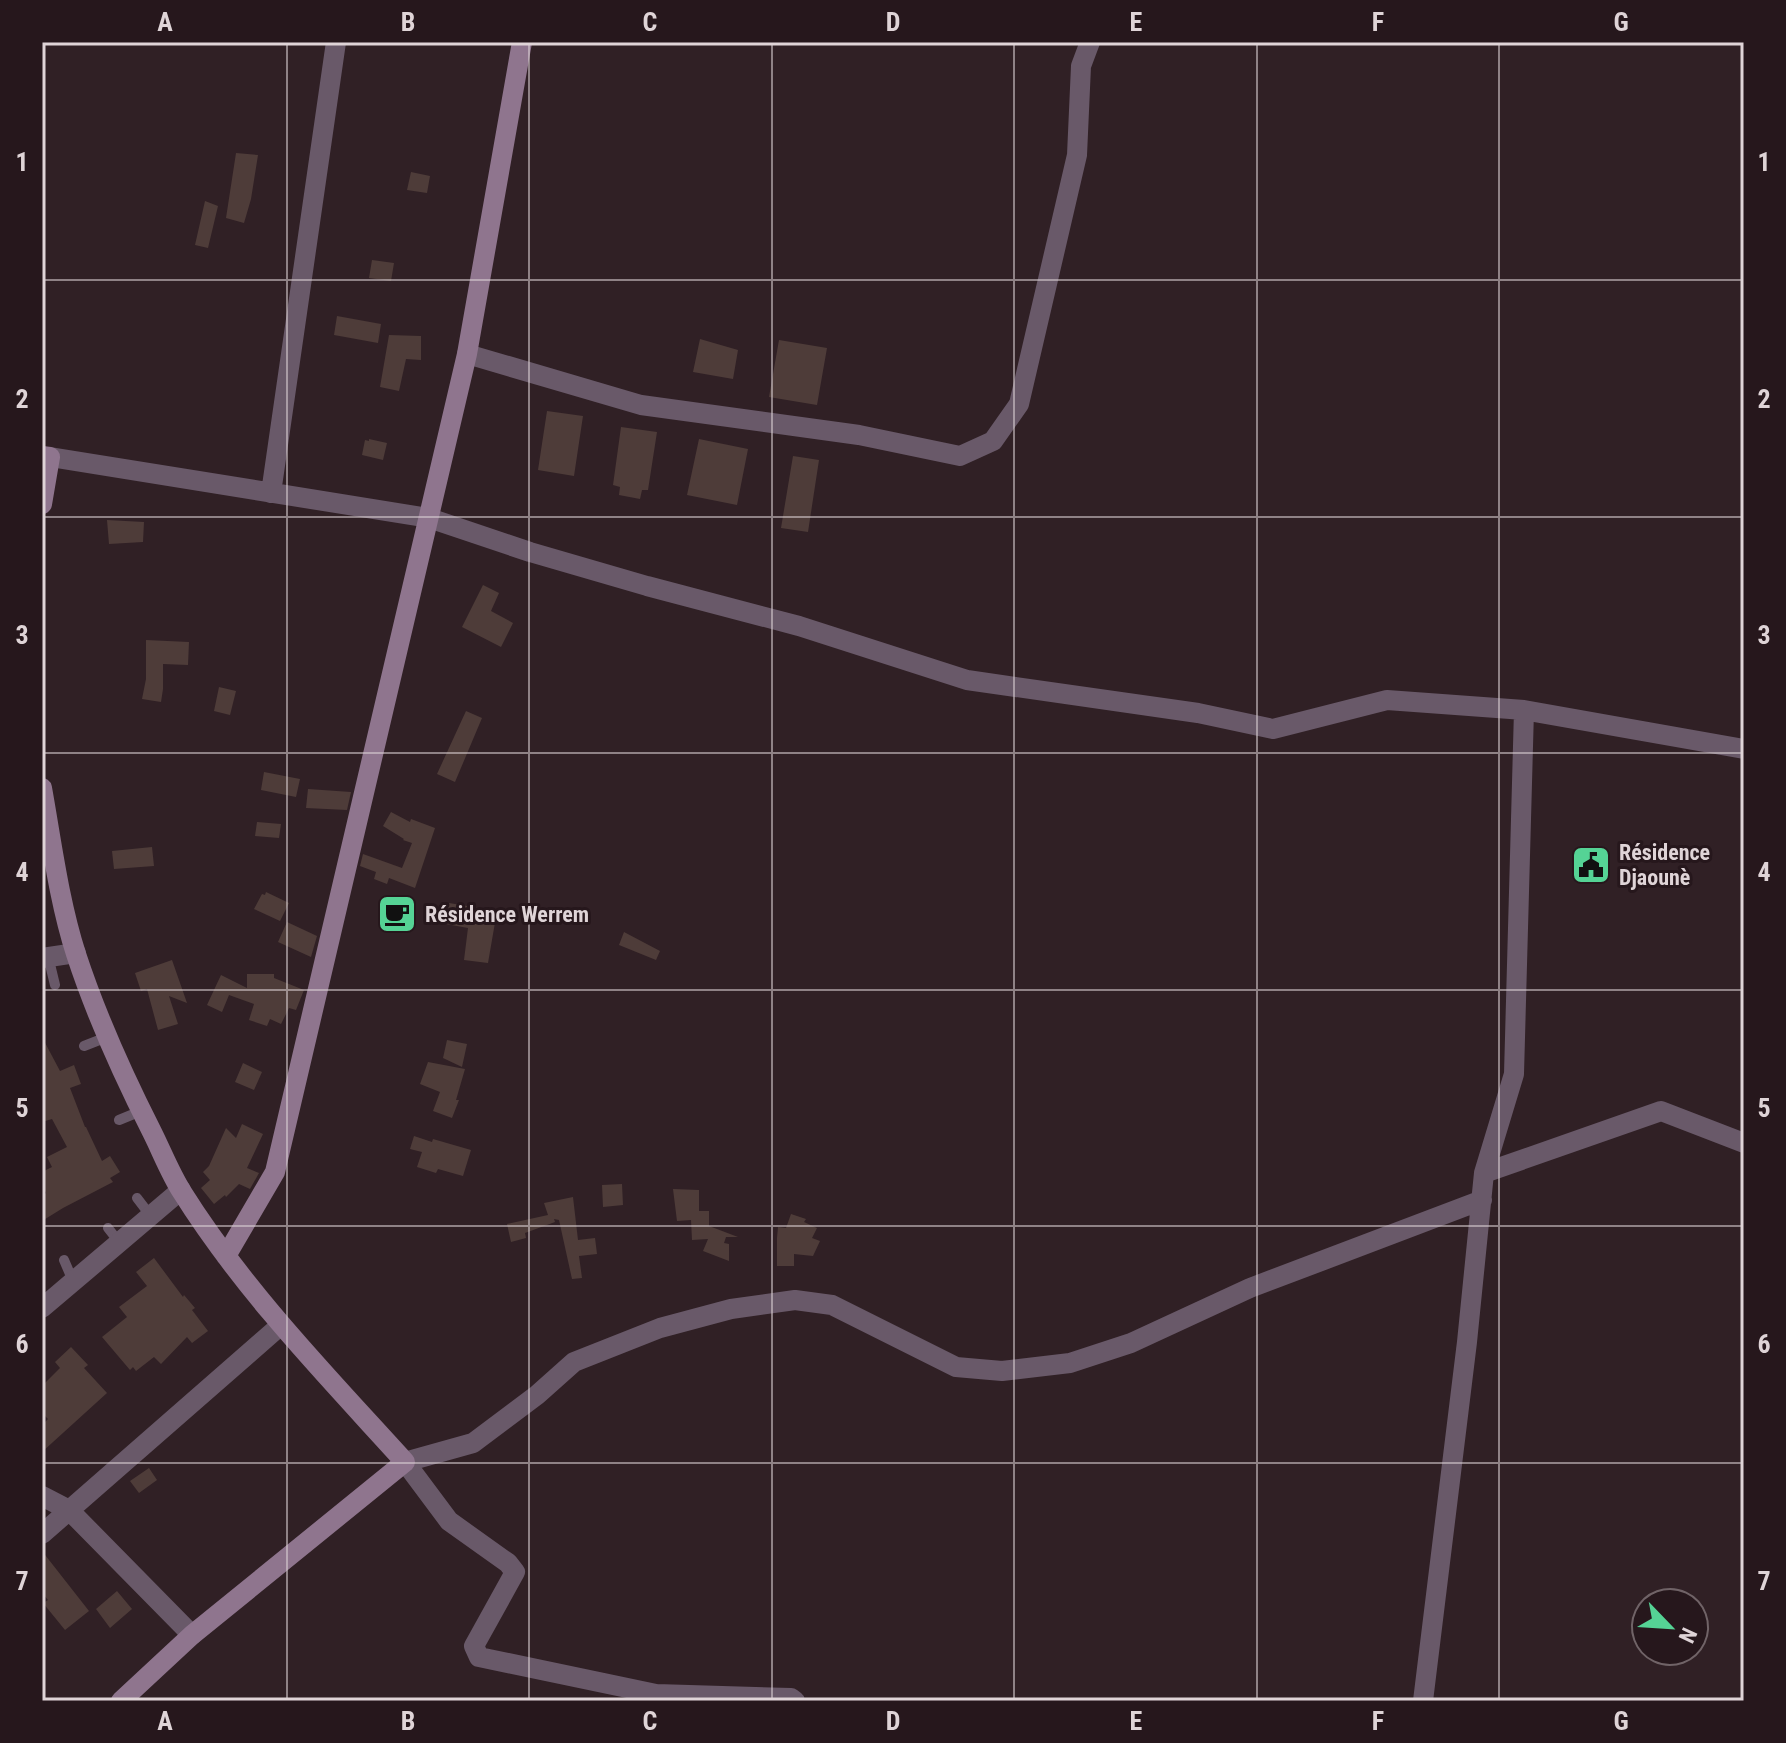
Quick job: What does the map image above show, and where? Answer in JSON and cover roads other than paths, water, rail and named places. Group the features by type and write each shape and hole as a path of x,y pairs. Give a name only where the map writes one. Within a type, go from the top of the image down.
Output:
{"street":[{"path":"271,493 336,42"},
{"path":"226,1256 275,1172 467,354 522,42"},
{"path":"467,354 641,405 859,435 960,456 993,441 1019,404 1023,388 1077,155 1081,66 1090,42"},
{"path":"42,504 46,456 429,518 530,552 799,626 967,680 1198,713 1273,729 1387,700 1524,710 1744,749"},
{"path":"1423,1701 1467,1342 1484,1173 1514,1074 1524,710"},
{"path":"42,788 58,883 76,953 107,1037 181,1190 226,1256 281,1325 405,1462 449,1521 508,1563 515,1572 474,1646 479,1657 656,1694 791,1698 795,1701"},
{"path":"45,957 76,953"},
{"path":"1484,1173 1661,1111 1744,1143"},
{"path":"44,1301 73,1281 114,1235 150,1215 181,1190"},
{"path":"121,1701 192,1635 405,1462 473,1443 537,1395 574,1362 660,1328 731,1309 795,1300 832,1305 956,1367 1002,1371 1070,1363 1131,1343 1250,1288 1482,1200"},
{"path":"42,1534 281,1325"},
{"path":"42,1496 69,1510 192,1635"}],"lane":[{"path":"45,957 55,985"},
{"path":"84,1046 107,1037"},
{"path":"119,1120 141,1111"},
{"path":"137,1198 150,1215"},
{"path":"64,1260 73,1281"}],"place":[{"name":"Résidence Djaounè","path":"1591,865"},
{"name":"Résidence Werrem","path":"397,914"}]}
